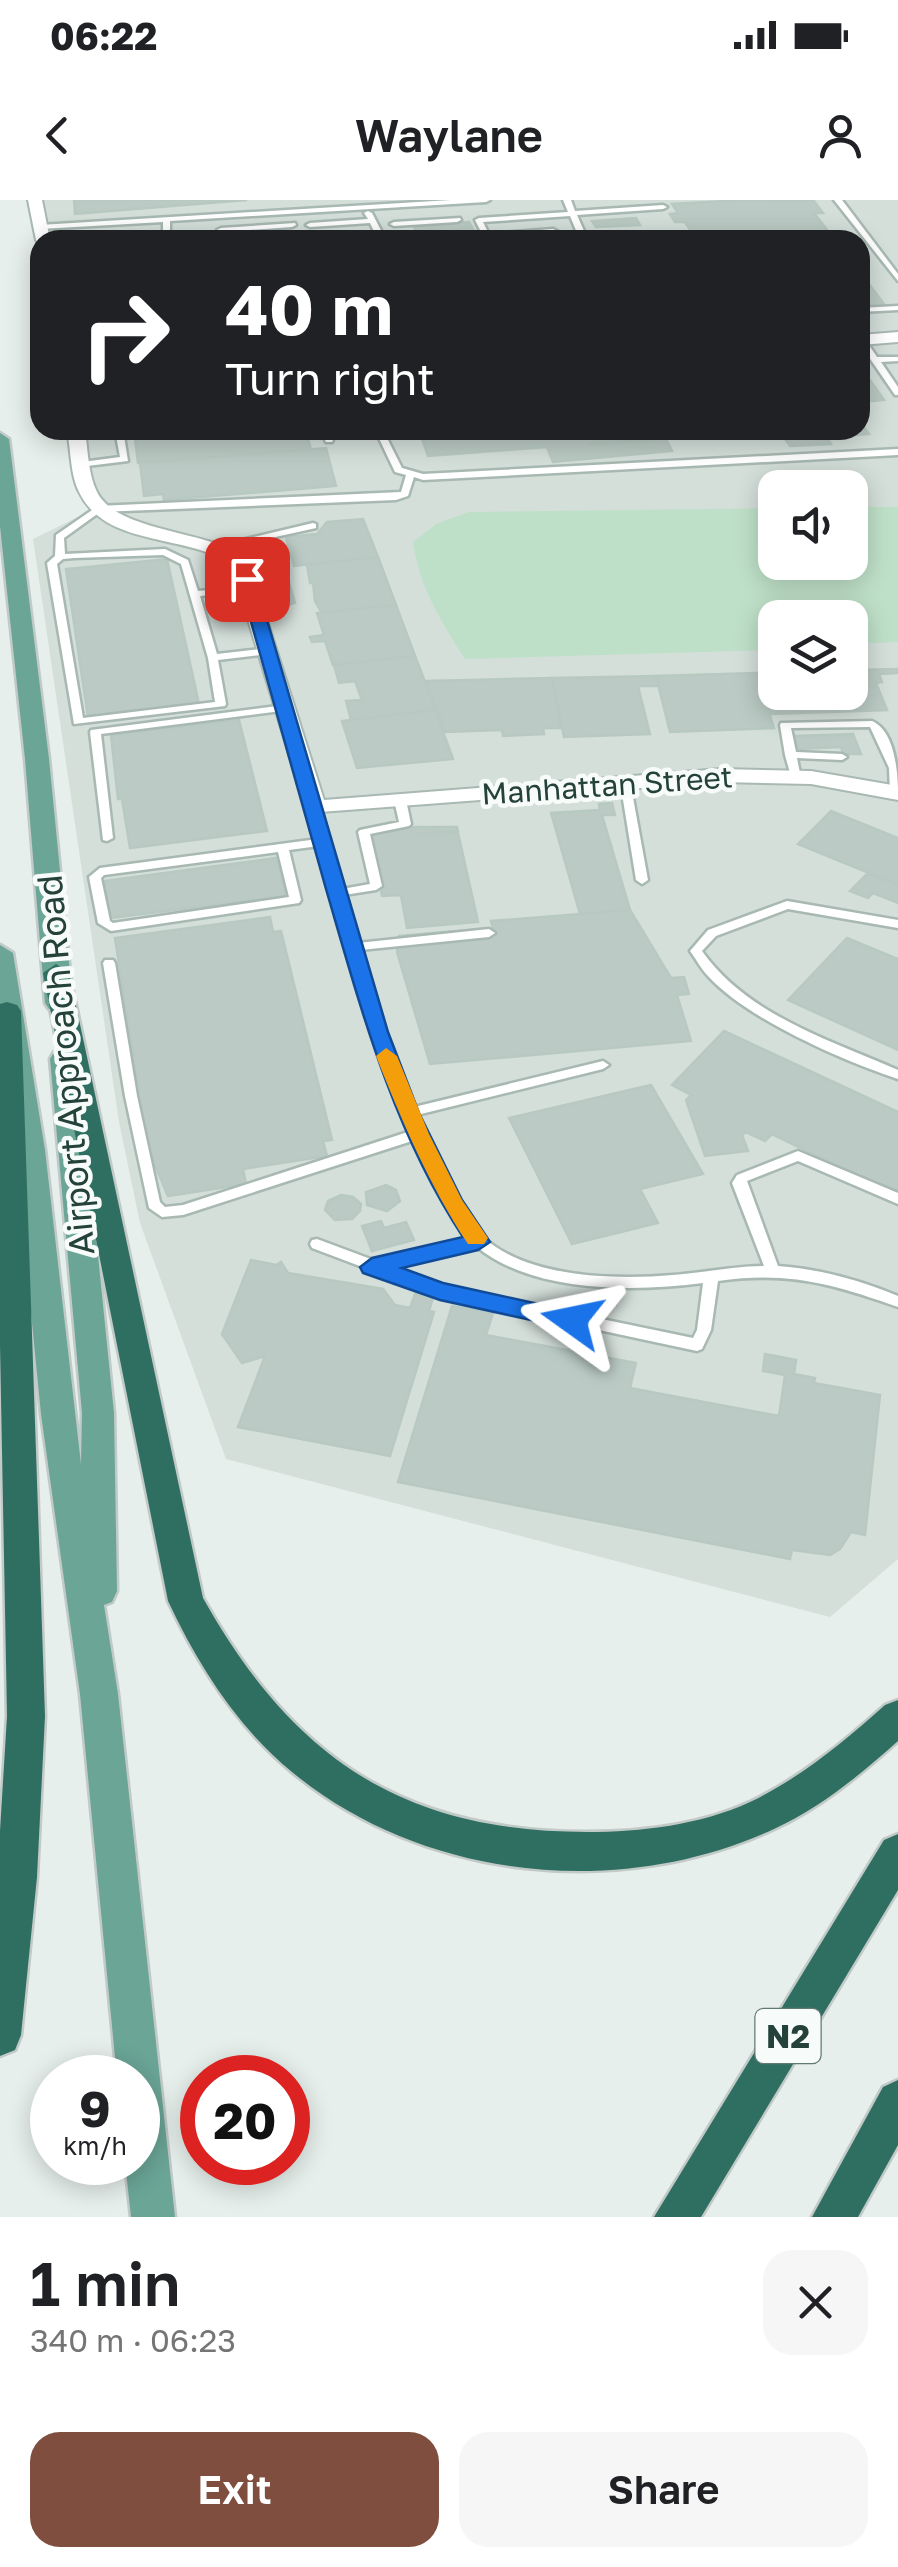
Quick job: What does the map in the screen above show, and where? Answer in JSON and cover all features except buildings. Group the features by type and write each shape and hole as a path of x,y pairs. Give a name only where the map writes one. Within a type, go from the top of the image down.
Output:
{"highway":[{"path":"56,973 186,1601 240,1693 301,1758 372,1806 469,1844 592,1852 670,1846 762,1816 841,1770 898,1717"},
{"path":"0,2035 18,1877 26,1716 7,1011"},
{"name":"N2","path":"676,2217 898,1853"},
{"path":"834,2217 898,2102"}],"main road":[{"name":"Airport Approach Road","path":"0,438 37,758 98,1413 100,1694"},
{"name":"Airport Approach Road","path":"0,953 30,1150 57,1414 100,1694 154,2217"}],"street":[{"path":"35,200 40,230"},
{"path":"870,339 898,337"},
{"path":"78,440 86,488 98,509 112,521 195,537 222,546 240,560 315,808"},
{"name":"Manhattan Street","path":"315,808 626,781 769,775 862,784 896,792"}],"lane":[{"path":"77,230 166,220 486,200"},
{"path":"567,200 580,230"},
{"path":"838,200 861,230"},
{"path":"384,206 397,230"},
{"path":"366,207 377,230"},
{"path":"484,230 479,220 663,207"},
{"path":"305,211 312,230"},
{"path":"287,212 294,230"},
{"path":"166,220 167,230"},
{"path":"394,224 458,220"},
{"path":"310,224 372,221"},
{"path":"221,230 292,225"},
{"path":"870,242 898,279"},
{"path":"870,309 898,308"},
{"path":"870,353 898,393"},
{"path":"875,360 898,359"},
{"path":"82,465 125,459 121,440"},
{"path":"384,440 398,470 410,476 898,452"},
{"path":"60,557 59,538 98,509 396,497 405,494 410,476"},
{"path":"222,546 313,526"},
{"path":"175,554 186,562 195,594 222,702 218,706 78,722 52,563 60,557 175,554"},
{"path":"195,594 250,588"},
{"path":"213,658 268,651"},
{"path":"108,838 95,732 285,708"},
{"path":"796,778 786,724 874,724 894,768 896,792"},
{"path":"790,755 842,757"},
{"path":"626,781 642,880"},
{"path":"338,893 376,886 364,832 405,824 400,800"},
{"path":"315,808 377,1032 418,1134 478,1242 527,1269 600,1282 672,1283 773,1271 874,1291 898,1302"},
{"path":"284,848 295,900 111,927 104,923 95,877 98,873 324,842"},
{"path":"898,924 788,905 712,933 696,951 718,978 766,1015 898,1074"},
{"path":"354,948 489,933"},
{"path":"110,962 131,1096 154,1204 162,1212 183,1210 418,1134"},
{"path":"408,1113 603,1064"},
{"path":"773,1271 740,1183 742,1178 798,1156 898,1199"},
{"path":"372,1267 478,1242"},
{"path":"318,1244 440,1291 697,1345 704,1330 712,1278"}],"shaded area":[{"path":"37,200 898,200 898,1559 830,1617 226,1459 140,1223 119,1122 33,539 96,508 81,440 870,440 870,230 42,230"}],"green space":[{"path":"868,507 898,507 898,642 868,643 868,600 758,600 758,650 465,659 426,589 413,542 436,524 469,512 758,508 758,580 868,580"}],"slow traffic":[{"path":"386,1056 418,1134 453,1203 476,1238"}],"route":[{"path":"247,579 377,1032 408,1113 453,1203 478,1242 372,1267 440,1291 572,1320"}]}
